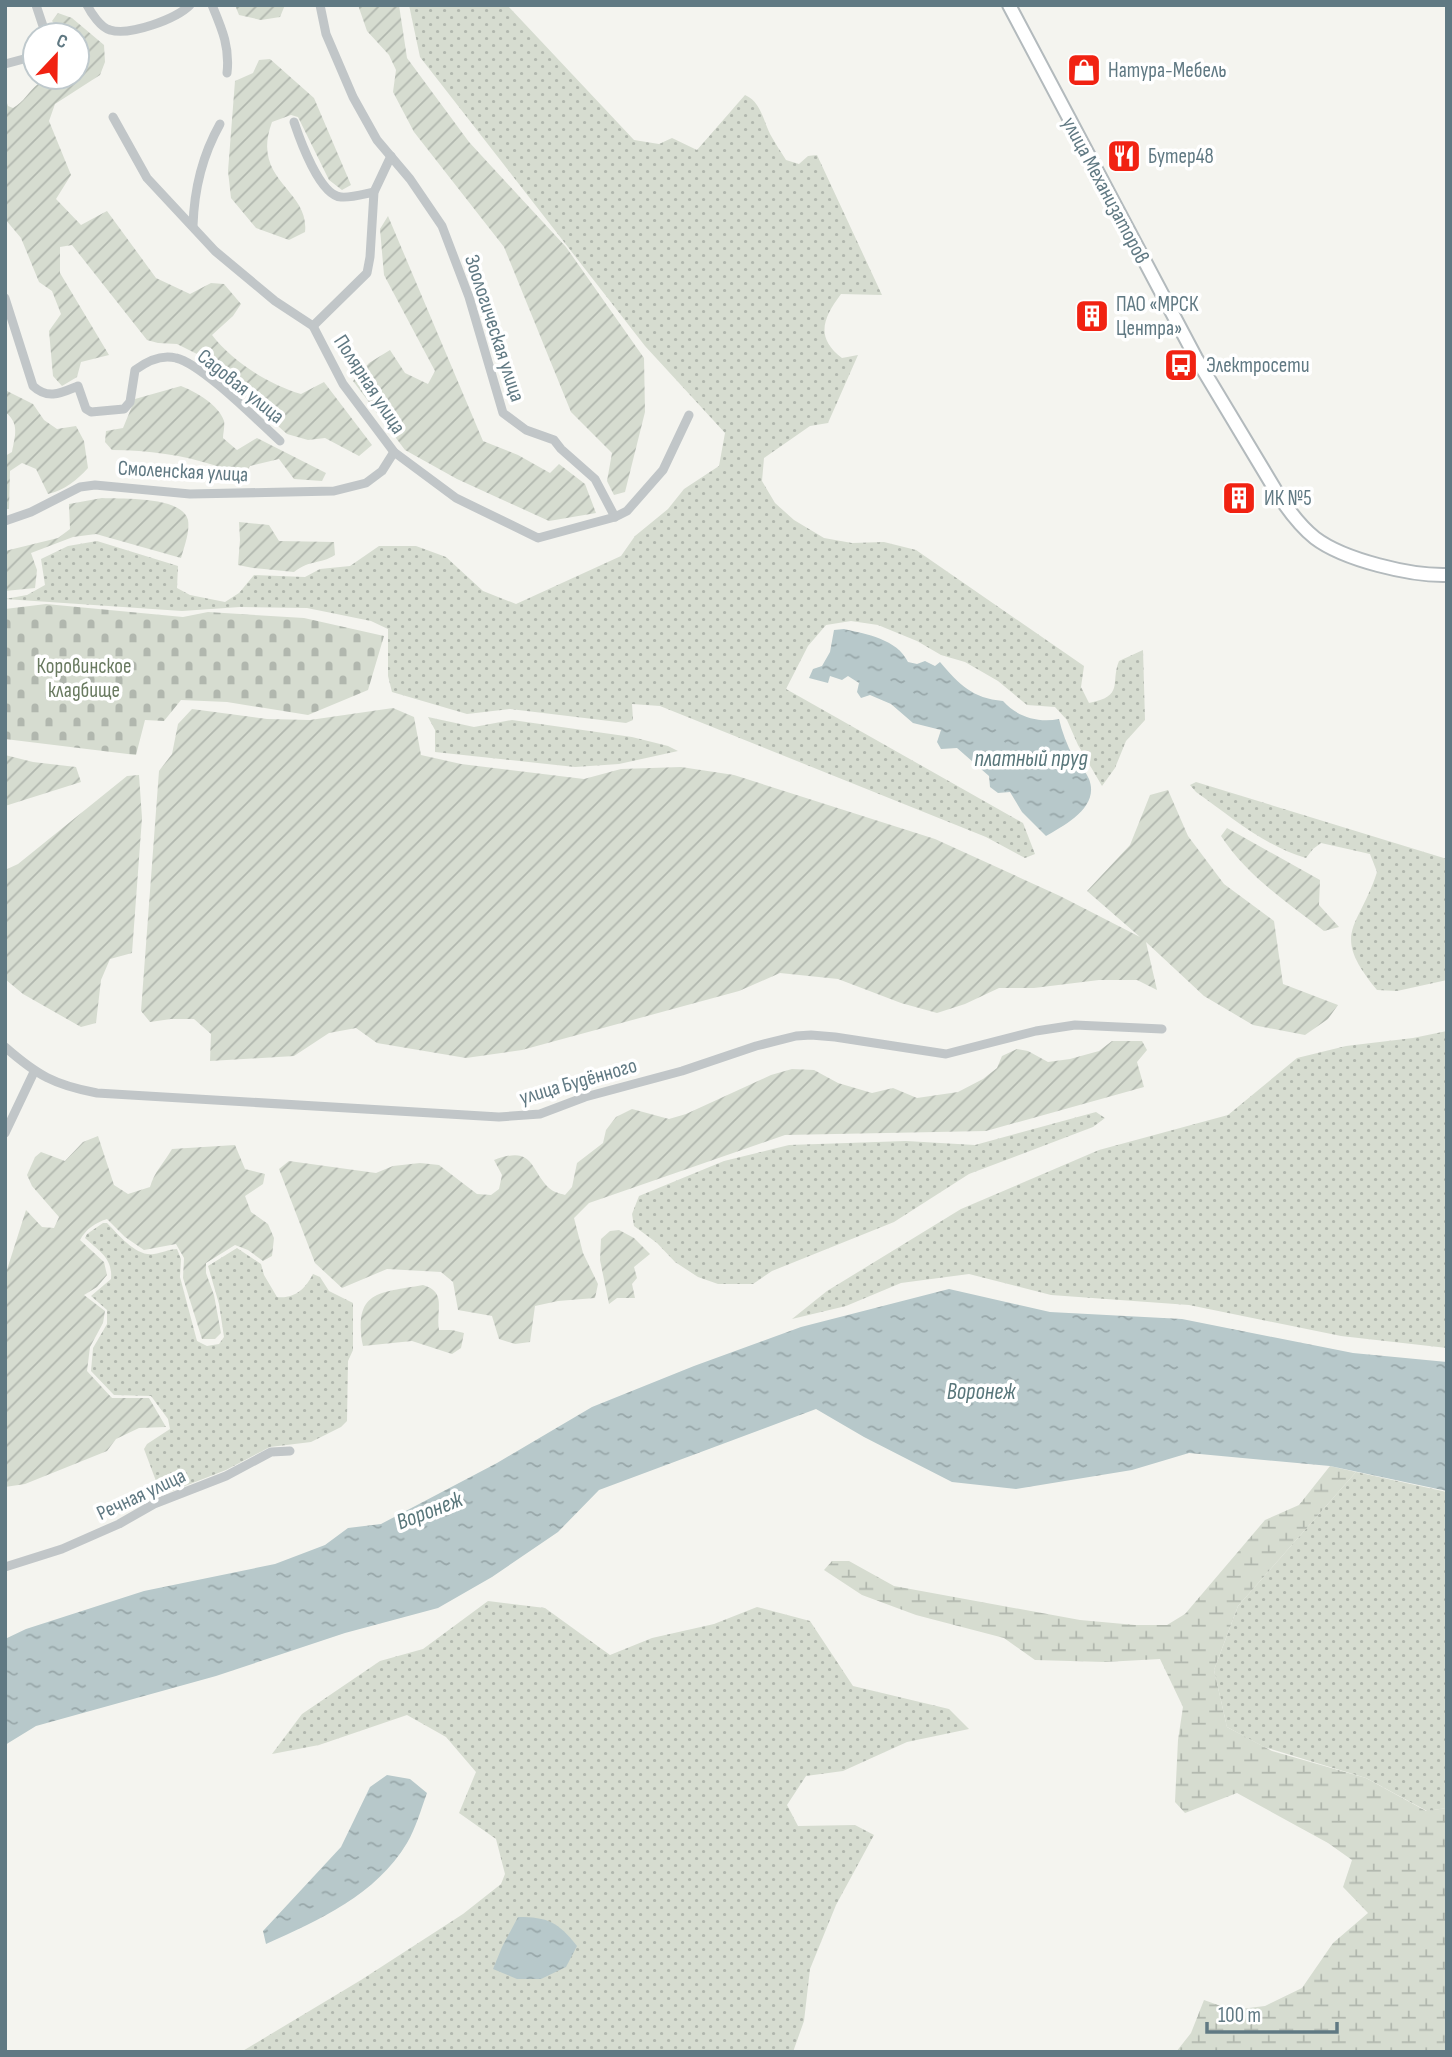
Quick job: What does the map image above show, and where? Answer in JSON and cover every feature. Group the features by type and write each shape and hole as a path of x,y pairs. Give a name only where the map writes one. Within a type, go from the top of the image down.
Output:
{"main road":[{"name":"улица Механизаторов","path":"1009,5 1196,358 1285,505 1316,538 1343,553 1411,573 1447,575"}],"street":[{"path":"87,5 104,27 111,30 137,30 184,11 190,5"},
{"path":"212,5 227,40 227,73"},
{"name":"Зоологическая улица","path":"320,5 326,34 353,97 377,140 410,179 442,226 469,297 503,413 526,430 554,440 595,479 615,517"},
{"name":"Полярная улица","path":"113,117 147,178 215,251 275,301 313,326 343,384 394,452 456,498 538,538 615,517 627,511 663,470 688,415"},
{"path":"294,122 302,146 324,187 332,195 340,197 374,192"},
{"path":"193,226 200,172 220,124"},
{"path":"313,326 367,273 374,192 391,156"},
{"name":"Садовая улица","path":"5,298 33,386 39,391 55,395 78,386 86,408 91,412 124,409 130,401 135,370 145,362 164,356 179,358 212,379 280,441"},
{"name":"Смоленская улица","path":"5,521 31,512 80,487 95,485 190,494 334,491 366,483 382,471 394,452"},
{"name":"улица Будённого","path":"5,1047 34,1072 84,1090 120,1095 509,1117 540,1114 595,1094 796,1036 811,1034 946,1054 1036,1031 1075,1025 1162,1029"},
{"path":"5,1133 34,1072"},
{"name":"Речная улица","path":"5,1567 62,1549 119,1524 154,1504 226,1476 271,1452 290,1451"}],"green space":[{"path":"235,5 285,5 280,17 261,20 239,15"},
{"path":"358,5 399,5 407,58 469,142 566,247 644,358 645,412 625,492 614,495 607,481 612,453 571,412 504,247 414,132 393,92 396,70 389,55 367,31"},
{"path":"409,5 507,5 634,140 659,144 672,138 697,150 745,95 755,102 786,160 799,164 808,156 817,155 882,295 841,294 835,302 826,319 825,335 828,342 842,358 858,355 828,423 810,426 764,458 762,481 775,503 794,520 824,538 852,543 884,542 916,550 1084,666 1081,687 1089,703 1108,697 1114,688 1119,661 1143,650 1145,720 1126,741 1115,768 1102,786 1067,720 1055,707 1027,705 998,681 965,662 941,655 917,641 878,625 851,621 826,625 808,646 786,689 1023,823 1035,854 1025,858 986,837 660,706 632,704 633,720 626,723 510,709 467,714 392,692 388,676 388,629 371,621 307,608 240,607 182,611 5,599 27,595 45,585 41,559 68,546 97,541 178,566 177,588 190,595 225,602 239,593 254,575 305,577 320,569 350,566 379,546 416,546 446,557 483,591 516,604 621,556 635,536 668,509 684,489 719,466 725,433 645,346 420,57"},
{"path":"58,13 76,21 52,21"},
{"path":"91,34 104,45 105,62 100,75 91,81"},
{"path":"270,59 314,98 351,185 342,190 329,180 298,117 291,115 272,122 267,142 269,158 274,171 299,205 304,217 305,232 289,240 256,228 231,198 228,171 235,81 253,73 259,60"},
{"path":"31,91 75,91 55,104 49,121 71,175 56,199 81,225 107,211 156,278 190,294 211,283 224,284 241,304 233,316 212,335 220,345 264,378 289,390 301,394 324,382 372,445 359,456 325,438 308,440 287,434 197,354 177,344 147,340 72,245 60,247 60,273 109,355 81,362 77,377 62,386 53,376 49,331 61,314 52,291 39,282 21,238 5,219 5,97 8,106 13,108"},
{"path":"388,216 483,441 518,455 550,473 559,464 585,484 596,513 549,521 457,479 405,450 353,381 369,363 390,350 405,373 428,384 435,371 384,275 380,229"},
{"path":"181,386 212,404 224,421 223,438 237,450 257,438 326,473 322,481 294,479 279,459 250,466 239,483 225,482 217,466 165,454 112,450 105,442 106,431 123,428 135,399"},
{"path":"5,390 33,404 44,420 57,429 76,426 84,441 88,468 70,484 48,494 36,469 22,463 10,471 9,509 5,509 5,456 12,452 15,425 5,412"},
{"path":"102,498 150,500 183,512 188,520 188,529 181,558 96,534 73,537 31,553 37,570 35,588 5,591 5,551 58,538 70,529 69,504"},
{"path":"239,522 269,525 279,541 334,542 335,555 305,565 294,572 238,565"},
{"name":"Коровинское кладбище","path":"46,604 183,617 208,612 304,618 384,636 368,690 308,715 227,702 181,700 164,721 145,720 136,755 5,739 5,609"},
{"path":"393,708 414,717 421,755 461,764 584,779 621,769 681,767 734,775 935,839 1060,896 1140,937 1087,891 1130,845 1150,795 1168,790 1188,836 1224,884 1274,921 1283,984 1338,1005 1328,1019 1305,1035 1253,1025 1204,996 1146,942 1157,990 1137,980 1099,980 1034,988 999,988 965,1004 937,1013 901,1003 838,979 780,973 739,991 522,1050 466,1058 377,1043 356,1028 329,1033 294,1056 210,1061 211,1034 194,1019 150,1022 141,1011 159,771 172,754 178,724 192,709 267,719 310,720"},
{"path":"428,717 474,727 512,720 632,737 678,751 619,764 575,767 435,752 435,730"},
{"path":"5,755 33,762 76,767 81,782 5,806"},
{"path":"139,775 142,818 132,953 110,959 101,980 96,1023 81,1027 23,994 5,979 5,870 18,864 127,776"},
{"path":"1196,782 1447,859 1447,980 1397,991 1377,990 1362,971 1351,942 1356,919 1377,872 1370,854 1321,843 1306,858 1291,853 1249,830 1196,792 1190,785"},
{"path":"1227,828 1320,880 1319,905 1339,927 1324,931 1268,888 1243,864 1221,836"},
{"path":"1447,1031 1447,1348 1341,1336 1189,1305 1051,1295 969,1274 901,1283 846,1306 792,1319 827,1291 961,1209 1099,1150 1228,1115 1297,1058 1346,1046"},
{"path":"1112,1041 1142,1041 1147,1050 1137,1062 1144,1087 986,1131 785,1135 589,1203 574,1218 583,1253 598,1284 595,1298 535,1306 530,1342 515,1344 499,1339 492,1316 458,1310 453,1282 441,1272 387,1269 342,1288 315,1263 279,1169 289,1161 376,1173 393,1166 420,1163 439,1165 477,1194 491,1195 499,1189 502,1175 494,1160 517,1155 529,1161 551,1189 565,1195 572,1187 577,1163 603,1143 606,1130 616,1117 632,1109 669,1119 686,1114 771,1075 792,1069 814,1070 838,1083 872,1093 893,1088 917,1098 958,1092 983,1079 997,1068 1002,1056 1017,1049 1028,1051 1048,1062 1099,1051"},
{"path":"1096,1112 1105,1118 1093,1127 969,1174 894,1222 772,1271 753,1284 718,1284 698,1277 675,1262 657,1243 634,1226 632,1214 639,1196 724,1161 789,1145 906,1141 975,1145"},
{"path":"98,1136 114,1185 128,1194 150,1187 172,1149 235,1145 245,1169 265,1174 263,1184 245,1196 251,1212 268,1224 274,1238 272,1256 263,1261 248,1250 235,1245 206,1263 221,1333 215,1339 202,1339 183,1278 184,1258 176,1244 144,1250 125,1237 107,1219 88,1230 80,1240 104,1262 107,1275 97,1287 84,1295 105,1311 103,1323 90,1347 87,1371 112,1398 149,1398 166,1427 139,1428 116,1439 107,1451 25,1484 5,1487 5,1276 26,1210 42,1227 54,1228 59,1217 32,1186 27,1175 35,1157 41,1152 65,1161 83,1142"},
{"path":"103,1223 107,1223 128,1244 141,1252 154,1254 177,1249 181,1259 180,1277 197,1341 207,1346 219,1344 224,1337 219,1304 208,1266 237,1248 261,1264 277,1297 299,1292 313,1274 320,1277 329,1291 353,1303 353,1350 348,1361 347,1421 341,1427 311,1442 270,1447 226,1470 167,1493 156,1481 144,1449 147,1444 170,1429 168,1419 151,1396 114,1395 91,1371 93,1348 107,1324 107,1310 91,1296 111,1279 111,1272 104,1256 85,1238"},
{"path":"619,1230 634,1238 650,1254 634,1267 637,1278 632,1284 635,1298 617,1298 609,1304 600,1260 601,1239 610,1231"},
{"path":"423,1285 438,1297 439,1330 464,1333 461,1348 452,1354 412,1341 363,1346 362,1314 366,1304 382,1293"},
{"path":"1330,1466 1356,1472 1238,1606 1214,1670 1227,1727 1272,1751 1366,1778 1426,1811 1447,1808 1447,2052 1176,2052 1191,2033 1204,2000 1232,2010 1265,2006 1302,1988 1333,1943 1368,1913 1343,1887 1352,1860 1328,1843 1237,1793 1185,1813 1175,1802 1178,1740 1183,1707 1160,1659 1105,1662 1035,1660 1004,1638 916,1615 862,1595 824,1570 832,1561 849,1561 894,1586 1080,1620 1167,1625 1185,1614 1265,1520 1299,1505"},
{"path":"1356,1472 1447,1492 1447,1808 1427,1811 1366,1778 1264,1747 1227,1727 1214,1670 1238,1606"},
{"path":"488,1601 545,1608 610,1655 652,1638 714,1624 757,1607 810,1621 853,1686 949,1709 969,1729 907,1742 843,1771 806,1776 787,1805 798,1826 855,1825 874,1835 836,1905 810,1969 804,2021 793,2052 241,2052 361,1980 463,1914 501,1884 505,1874 496,1839 459,1813 476,1772 446,1737 407,1715 319,1745 272,1754 302,1714 380,1661 423,1649"}],"water":[{"name":"платный пруд","path":"844,629 889,643 903,654 908,662 917,664 925,661 935,666 940,662 967,689 983,697 1003,701 1021,715 1036,719 1059,719 1071,752 1089,779 1090,798 1079,814 1046,836 1022,812 1010,792 998,793 990,787 989,776 957,748 941,749 937,742 941,730 913,723 891,704 870,695 861,698 857,692 859,683 848,676 842,680 830,676 828,683 809,678 813,669 822,666 830,652 834,630"},
{"name":"Воронеж","path":"949,1289 1050,1312 1182,1319 1353,1353 1447,1362 1447,1491 1330,1466 1189,1453 1132,1470 1016,1489 952,1482 816,1409 599,1490 558,1532 492,1577 438,1608 345,1633 216,1676 36,1726 5,1745 5,1639 26,1629 144,1591 275,1564 325,1545 348,1528 381,1524 497,1463 592,1407 801,1327"},
{"path":"387,1775 410,1779 427,1793 407,1843 379,1877 345,1904 266,1944 263,1931 341,1847 370,1787"},
{"path":"518,1917 552,1922 564,1931 577,1946 566,1967 541,1979 517,1979 493,1969"}],"place":[{"name":"Натура-Мебель","path":"1084,70"},
{"name":"Бутер48","path":"1124,156"},
{"name":"ПАО «МРСК Центра»","path":"1092,316"},
{"name":"Электросети","path":"1181,365"},
{"name":"ИК №5","path":"1239,498"}]}
